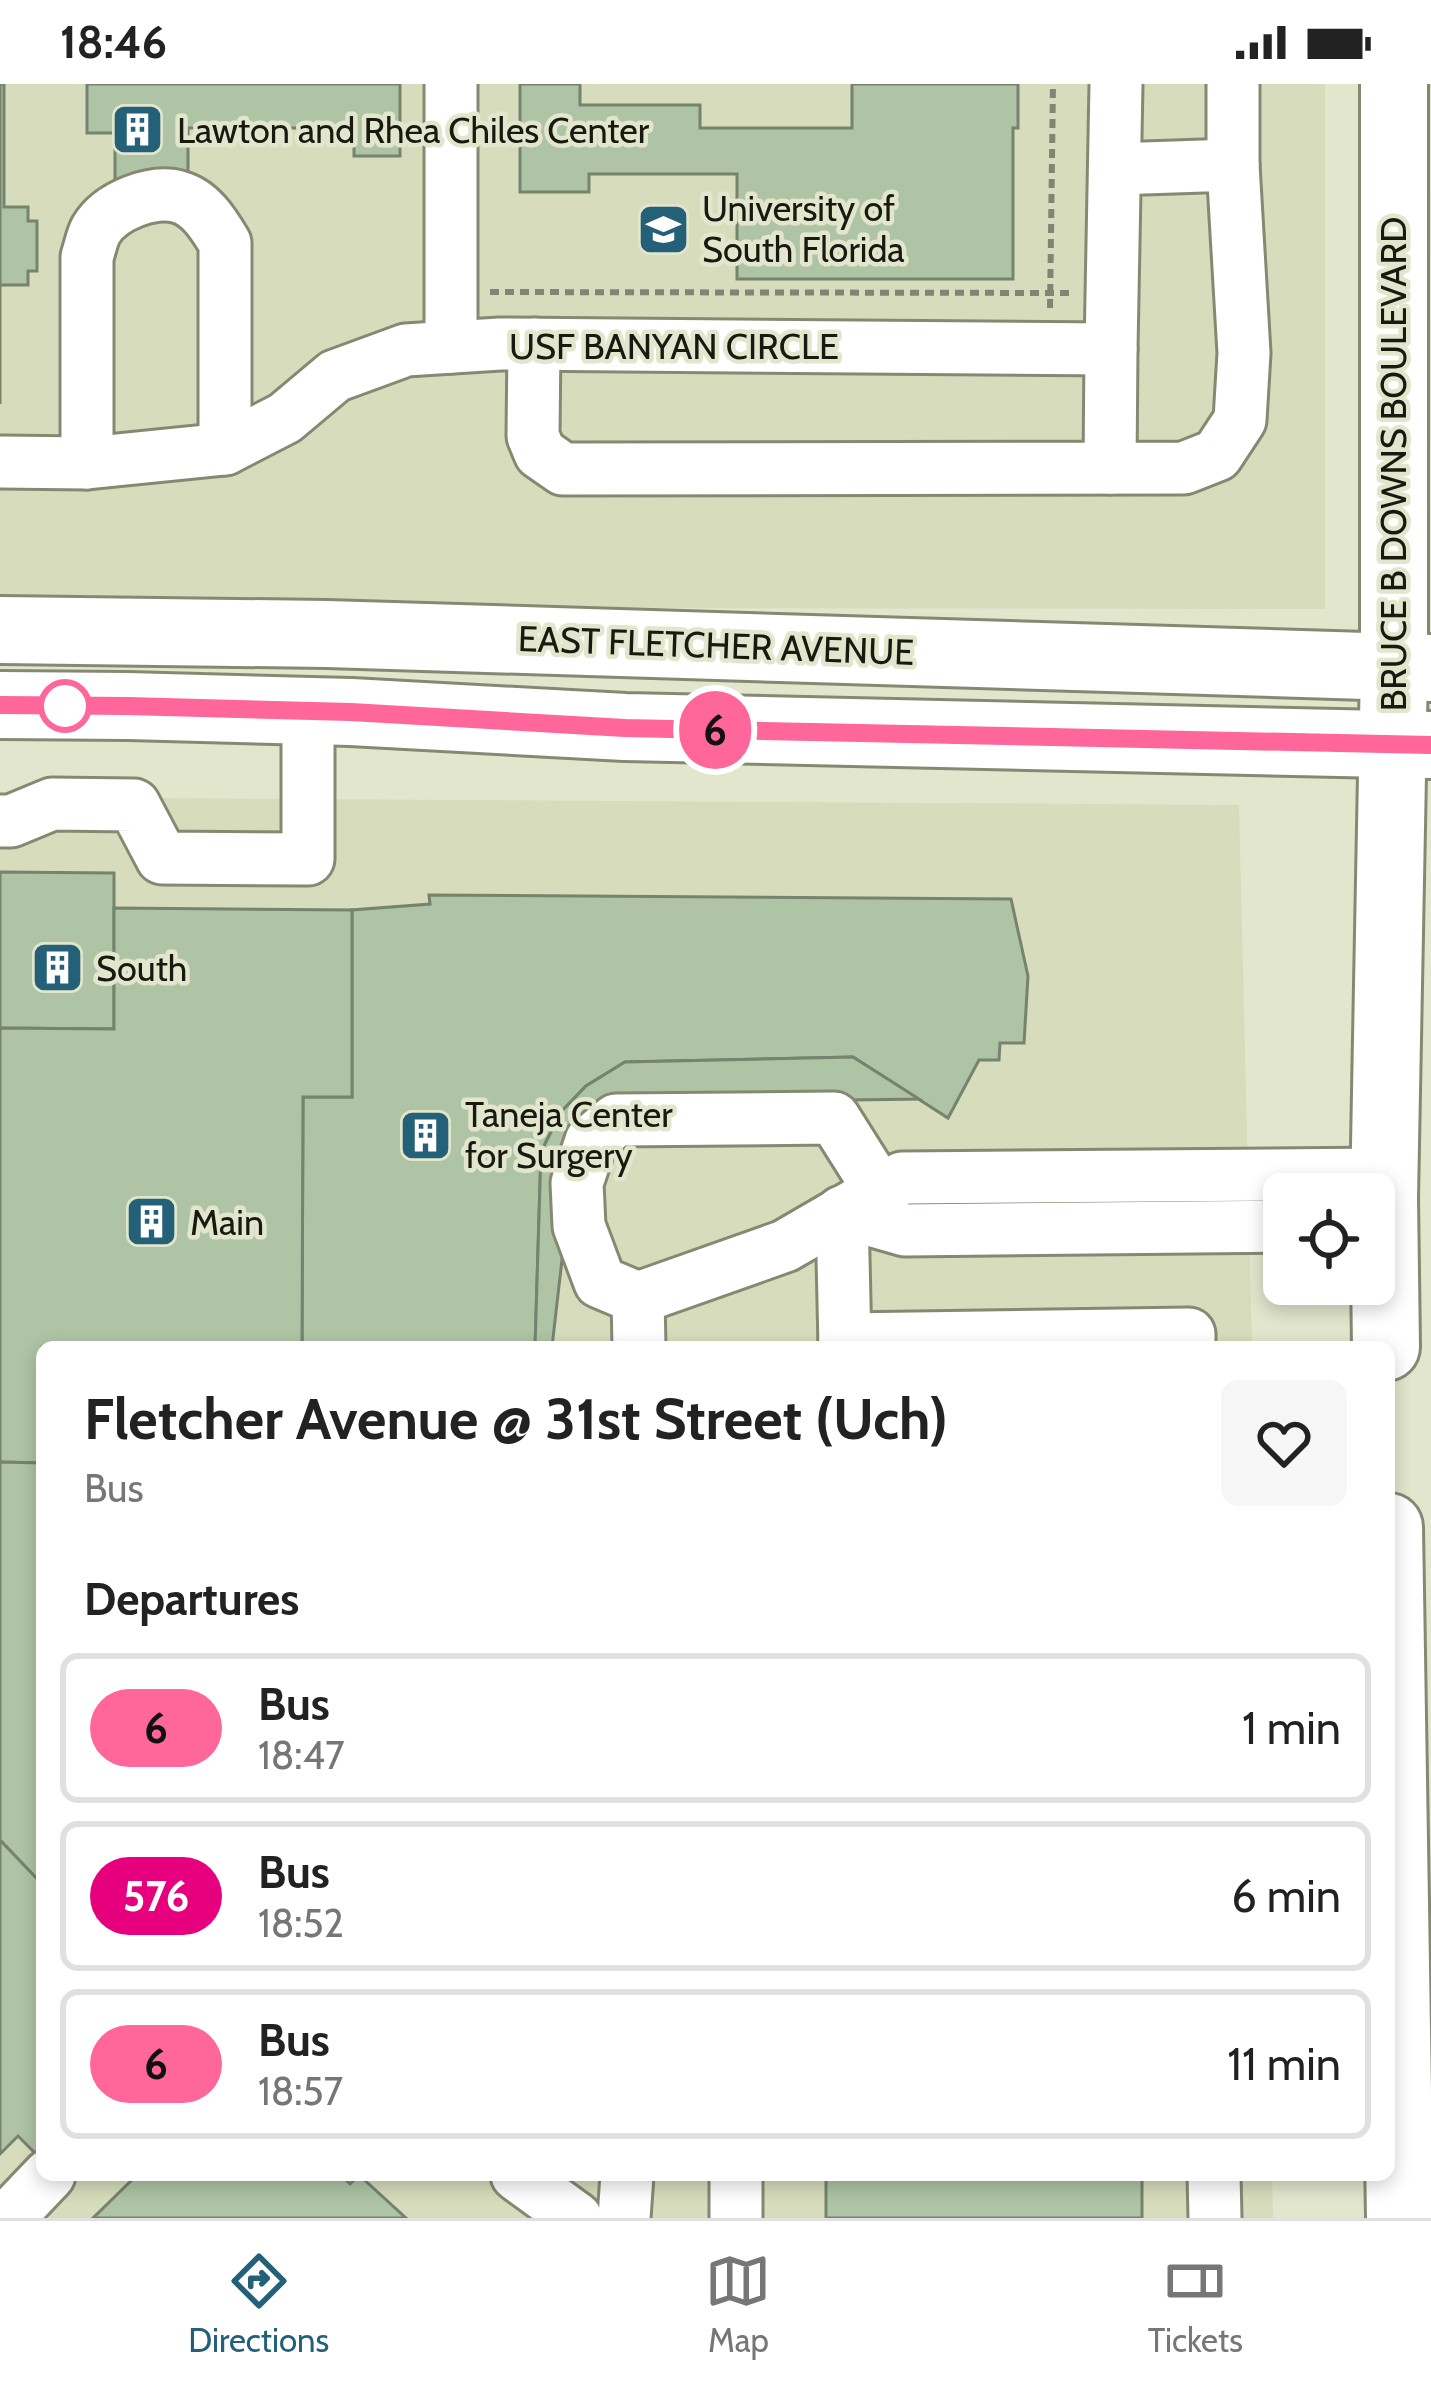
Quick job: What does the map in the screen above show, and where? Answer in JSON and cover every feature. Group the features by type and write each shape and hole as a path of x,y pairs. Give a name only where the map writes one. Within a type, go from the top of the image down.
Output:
{"main road":[{"name":"BRUCE B DOWNS BOULEVARD","path":"1383,1173 1412,745 1394,84"},
{"name":"EAST FLETCHER AVENUE","path":"0,630 350,634 1412,668"},
{"path":"0,706 308,711 625,728 1412,745"},
{"name":"BRUCE B DOWNS BOULEVARD","path":"1384,1305 1386,1341"},
{"path":"1395,2056 1400,2218"},
{"path":"1398,2113 1418,2218"}],"street":[{"path":"451,84 451,347"},
{"path":"1110,468 1116,84"},
{"path":"534,344 533,436 540,453 563,469 1184,468 1217,455 1240,420 1244,353 1233,84"},
{"path":"1115,169 1233,165"},
{"path":"87,463 87,256 96,229 115,211 142,197 179,197 207,215 225,243 225,449"},
{"name":"USF BANYAN CIRCLE","path":"0,462 87,463 225,449 285,418 335,376 406,350 534,344 1112,349"},
{"path":"0,820 11,821 52,804 134,805 162,858 308,859 308,711"},
{"path":"845,1341 861,1202 834,1118 616,1120 591,1141 577,1183 579,1226 600,1282 639,1323 785,1246 861,1202 902,1178 1263,1201"},
{"path":"861,1202 905,1230 1263,1226"},
{"path":"921,1341 1189,1334 1189,1341"},
{"path":"8,2218 43,2181"},
{"path":"526,2181 576,2218"},
{"path":"624,2218 627,2181"},
{"path":"736,2181 736,2218"},
{"path":"1214,2181 1215,2218"}],"path":[{"path":"1050,349 1053,84"},
{"path":"451,293 1112,294"}],"shaded area":[{"name":"University of South Florida","path":"0,84 1325,84 1325,609 0,607"},
{"path":"0,797 1239,805 1252,1341 36,1341 36,2181 1272,2181 1273,2218 0,2218"}],"building":[{"path":"0,84 4,84 4,207 28,207 28,221 37,221 37,271 28,271 28,285 0,285"},
{"name":"Lawton and Rhea Chiles Center","path":"87,84 400,84 400,156 354,156 354,128 188,128 188,179 115,179 115,133 87,133"},
{"path":"520,84 580,84 580,105 700,105 700,128 852,128 852,84 1018,84 1018,128 1013,128 1013,279 737,279 737,174 589,174 589,192 520,192"},
{"name":"South","path":"0,872 114,873 114,1029 0,1028"},
{"name":"Taneja Center for Surgery","path":"429,895 1011,899 1028,976 1024,1043 1000,1043 999,1060 979,1060 948,1118 853,1057 625,1062 586,1086 561,1112 541,1152 535,1341 302,1341 303,1097 352,1097 352,910 430,904"},
{"name":"Main","path":"114,908 352,910 352,1097 303,1097 302,1341 36,1341 36,1463 0,1462 0,1028 114,1029"},
{"path":"853,1057 919,1099 639,1103 571,1181 553,1341 535,1341 541,1152 561,1112 586,1086 625,1062"},
{"path":"0,1462 36,1463 36,1878 0,1840"},
{"path":"0,1840 36,1878 36,2154 18,2136 0,2154"},
{"path":"131,2181 366,2181 406,2218 93,2218"},
{"path":"826,2181 1142,2181 1142,2218 826,2218"}],"bus line":[{"name":"6","path":"0,705 351,712 625,728 1431,745"}],"place":[{"name":"Lawton and Rhea Chiles Center","path":"138,130"},
{"name":"University of South Florida","path":"663,229"},
{"name":"South","path":"57,968"},
{"name":"Taneja Center for Surgery","path":"426,1135"},
{"name":"Main","path":"151,1222"}]}
